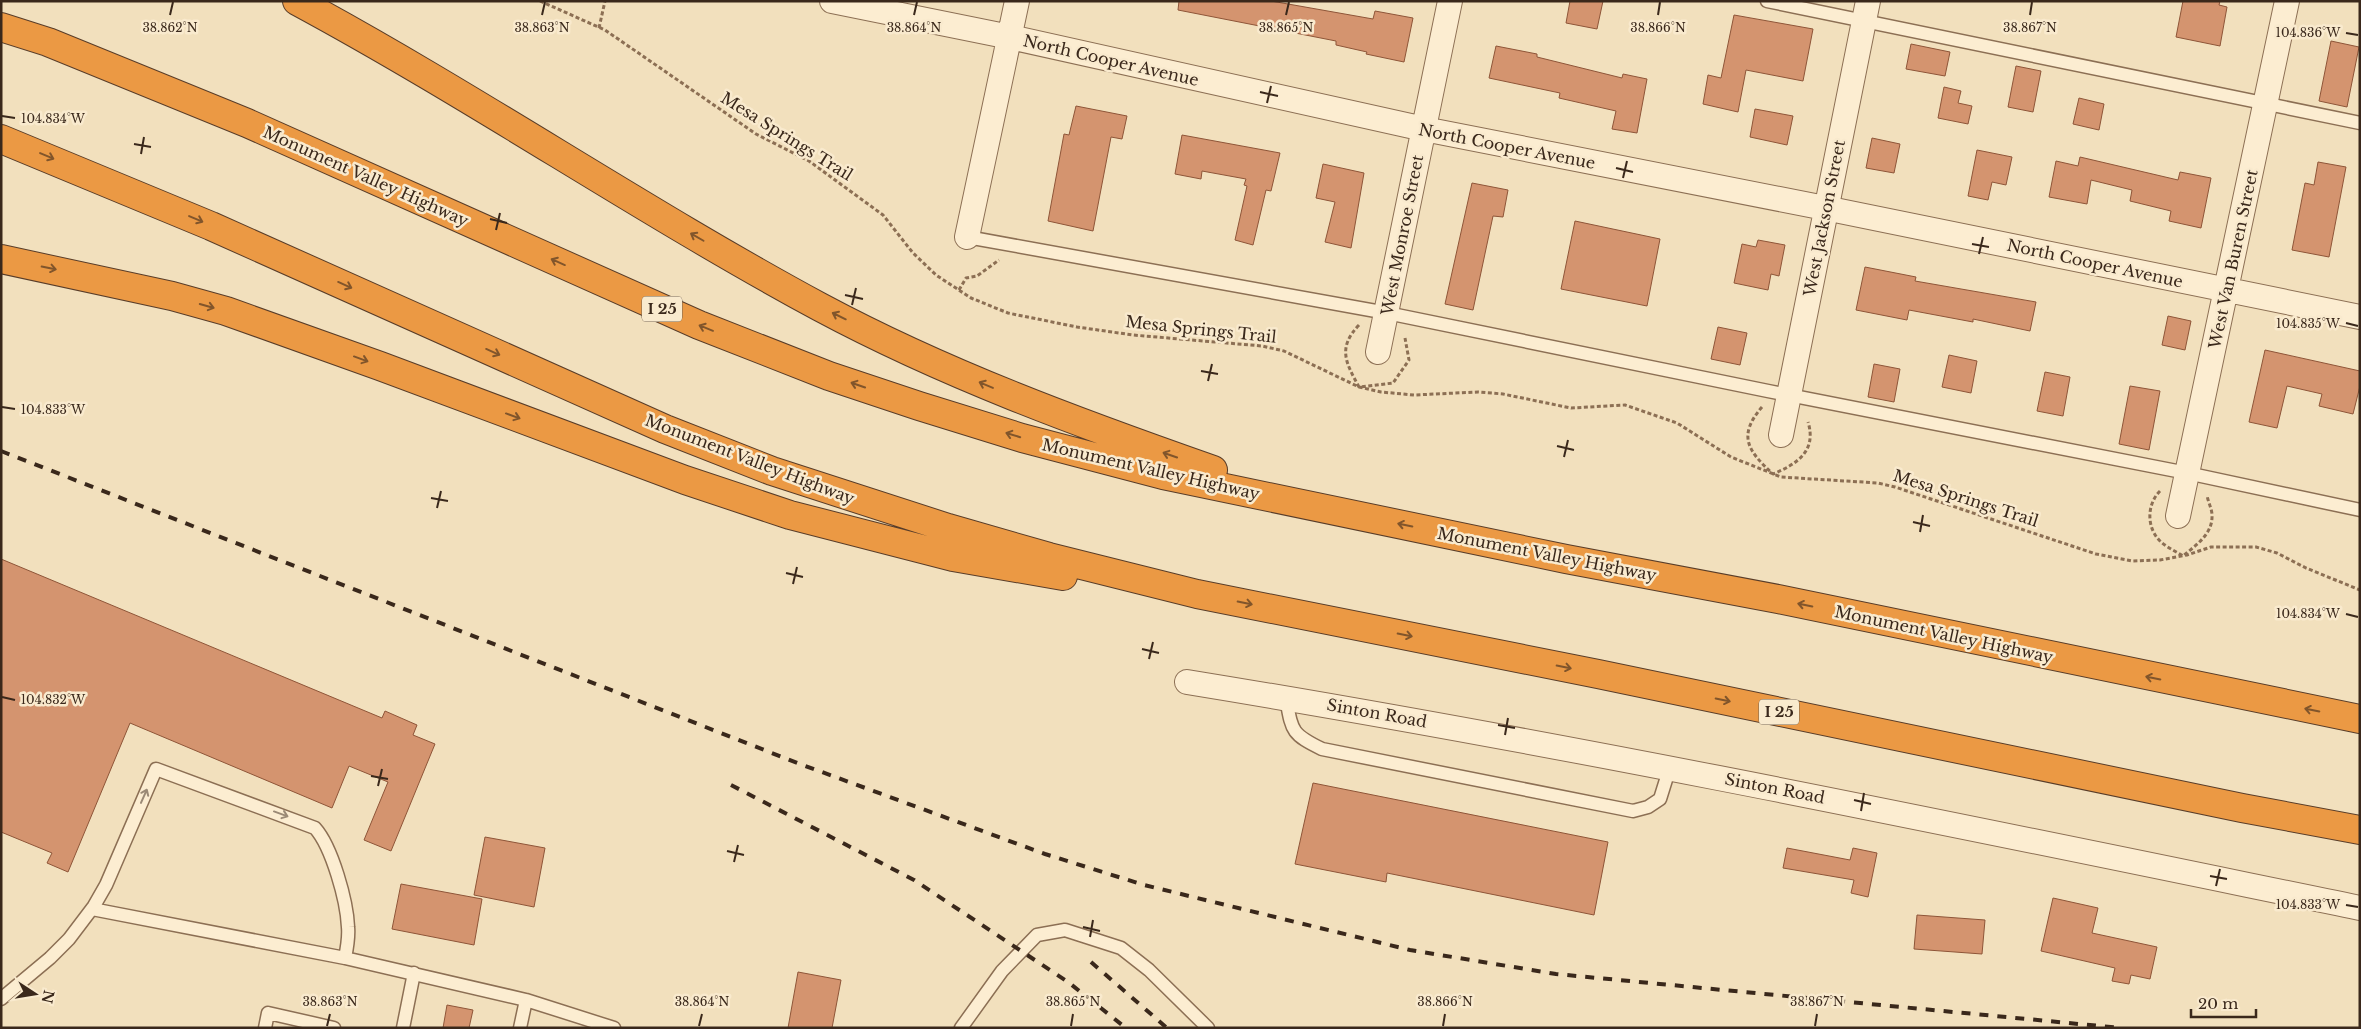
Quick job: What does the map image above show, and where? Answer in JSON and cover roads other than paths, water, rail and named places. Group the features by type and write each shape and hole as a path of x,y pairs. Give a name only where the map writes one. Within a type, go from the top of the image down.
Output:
{"highway":[{"path":"296,1 412,66 644,207 821,308 909,351 1006,393 1139,444 1220,473 1350,514"},
{"name":"Monument Valley Highway","path":"1,27 48,42 247,123 699,325 829,376 919,406 1092,457 1163,474 1566,559 1778,599 2360,719"},
{"name":"Monument Valley Highway","path":"1,139 211,226 665,429 763,467 948,528 1050,557 1198,594 1607,676 2213,802 2360,830"},
{"path":"1,259 172,296 226,311 380,366 685,480 790,515 962,559 1092,581 1198,594"}],"street":[{"name":"North Cooper Avenue","path":"832,1 1010,37 1424,130 1825,208 2360,316"},
{"path":"967,237 1017,1"},
{"name":"West Monroe Street","path":"1378,352 1450,1"},
{"name":"West Van Buren Street","path":"2178,516 2288,1"},
{"name":"West Jackson Street","path":"1781,435 1866,11"},
{"name":"Sinton Road","path":"1187,682 1406,718 1670,767 2360,908"}],"lane":[{"path":"1767,1 1866,11 2265,103 2360,123"},
{"path":"967,237 1387,313 1789,395 2187,473 2360,510"},
{"path":"1286,698 1292,728 1302,740 1322,749 1633,811 1648,807 1660,799 1670,767"},
{"path":"1,999 50,958 69,939 92,909 106,885 156,769 315,828 328,847 347,913 348,928 345,958"},
{"path":"92,909 414,973 526,1000 614,1028"},
{"path":"961,1028 1002,971 1037,935 1065,930 1121,948 1150,970 1208,1028"},
{"path":"403,1028 414,973"},
{"path":"520,1028 526,1000"},
{"path":"265,1028 268,1013 334,1028"}],"railway":[{"path":"1,451 800,764 1045,854 1144,885 1410,950 1556,974 2121,1028"},
{"path":"731,785 914,880 1068,982 1126,1028"},
{"path":"1091,962 1167,1028"}]}
